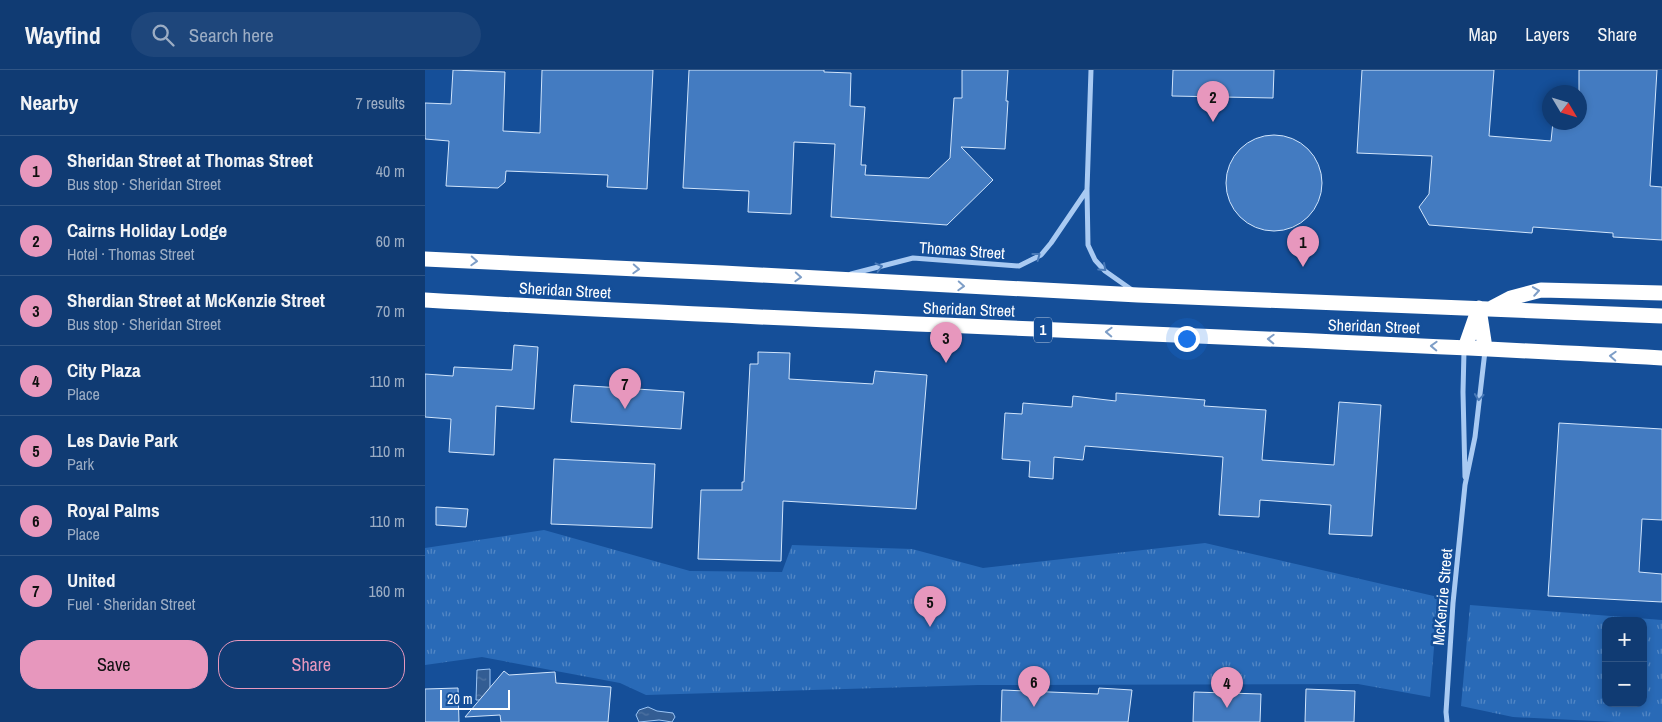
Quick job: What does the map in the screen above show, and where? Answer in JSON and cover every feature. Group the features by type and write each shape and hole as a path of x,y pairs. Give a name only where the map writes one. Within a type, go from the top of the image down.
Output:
{"highway":[{"name":"Sheridan Street","path":"425,259 1138,295 1662,316"},
{"path":"1465,348 1485,308 1511,298 1541,290 1662,293"},
{"name":"Sheridan Street","path":"425,300 1485,348 1662,358"},
{"path":"1485,308 1485,348"}],"street":[{"path":"1091,70 1087,190 1088,245 1095,260 1138,295"},
{"name":"Thomas Street","path":"832,279 913,258 1019,266 1041,255 1087,190"},
{"name":"McKenzie Street","path":"1465,348 1463,392 1465,485"},
{"name":"McKenzie Street","path":"1447,722 1446,712 1453,603 1465,485 1475,437 1485,348"},
{"name":"McKenzie Street","path":"1443,722 1446,712"}],"green space":[{"path":"544,530 690,571 782,572 792,545 912,549 983,568 1205,543 1438,597 1430,697 1358,684 978,685 646,695 620,683 482,657 425,665 425,548"},
{"path":"1470,605 1624,617 1602,617 1602,707 1647,707 1647,619 1662,620 1662,722 1615,722 1513,717 1461,706"}],"water":[{"path":"490,669 490,696 486,700 476,700 477,670"},
{"path":"648,707 657,711 673,713 675,717 672,722 659,720 639,722 636,715 639,710"}],"building":[{"path":"453,70 505,72 503,131 540,133 542,70 653,70 647,189 607,187 608,175 506,171 505,182 498,188 446,186 449,141 425,139 425,103 451,104"},
{"path":"689,70 824,70 824,72 851,73 850,106 865,107 861,165 866,165 865,175 929,178 950,158 954,98 962,98 962,70 1008,70 1005,149 961,147 993,180 947,225 831,217 835,144 794,142 791,214 748,212 749,191 683,188"},
{"path":"1173,70 1274,70 1273,98 1172,96"},
{"path":"1362,70 1494,70 1489,136 1551,141 1552,130 1587,130 1587,85 1579,85 1579,70 1657,70 1650,186 1662,187 1662,240 1613,237 1613,233 1533,227 1532,233 1429,225 1419,207 1429,194 1432,156 1357,153"},
{"path":"1274,135 1292,139 1308,149 1318,165 1322,183 1318,201 1308,217 1292,227 1274,231 1256,227 1240,217 1230,201 1226,183 1230,165 1240,149 1256,139"},
{"path":"514,345 538,347 534,409 496,406 494,455 449,452 451,419 425,417 425,374 453,376 454,367 512,370"},
{"path":"758,352 790,353 789,379 873,384 875,371 927,375 916,509 783,501 781,561 698,559 701,490 742,490 750,364 758,364"},
{"path":"574,385 684,392 681,429 571,422"},
{"path":"1116,393 1205,400 1204,406 1266,410 1262,460 1334,465 1339,402 1381,405 1372,536 1329,534 1331,505 1260,500 1259,517 1219,515 1223,457 1085,446 1083,460 1054,457 1053,479 1029,477 1030,461 1002,459 1005,413 1022,414 1023,403 1072,407 1073,396 1116,401"},
{"path":"1559,423 1662,429 1662,520 1642,519 1639,572 1662,574 1662,602 1548,596"},
{"path":"554,459 655,464 652,528 551,524"},
{"path":"436,507 468,509 466,527 436,525"},
{"path":"504,671 509,675 555,672 556,683 611,687 608,722 501,722 500,715 465,717"},
{"path":"458,688 459,722 425,722 425,689"},
{"path":"1099,688 1132,690 1128,722 1001,722 1002,690 1098,694"},
{"path":"1306,689 1355,691 1354,722 1305,722"},
{"path":"1194,692 1261,694 1260,722 1193,722"}],"place":[{"name":"Cairns Holiday Lodge","path":"1213,122"},
{"name":"Sheridan Street at Thomas Street","path":"1303,267"},
{"name":"Sherdian Street at McKenzie Street","path":"946,363"},
{"name":"United","path":"625,409"},
{"name":"Les Davie Park","path":"930,627"},
{"name":"Royal Palms","path":"1034,707"},
{"name":"City Plaza","path":"1227,708"}]}
